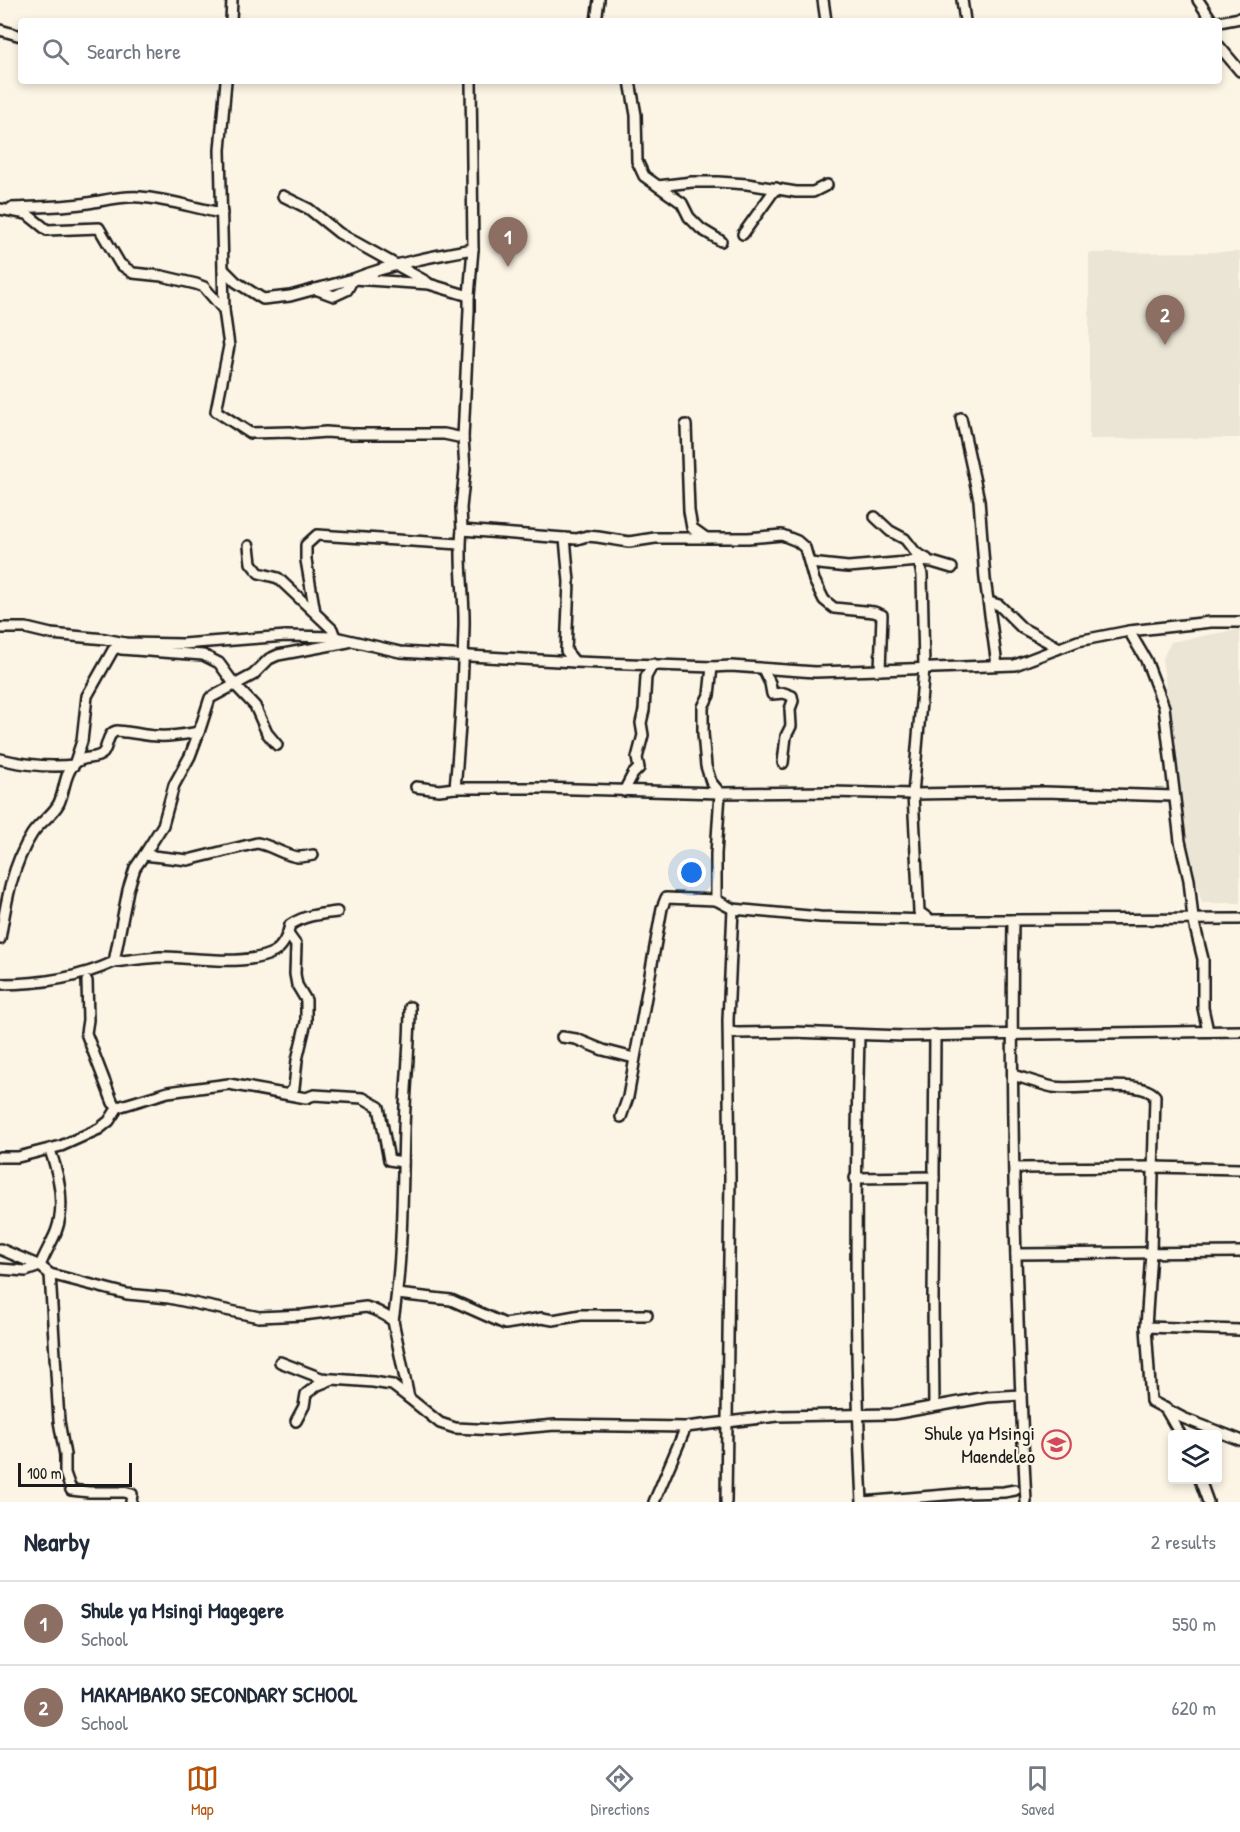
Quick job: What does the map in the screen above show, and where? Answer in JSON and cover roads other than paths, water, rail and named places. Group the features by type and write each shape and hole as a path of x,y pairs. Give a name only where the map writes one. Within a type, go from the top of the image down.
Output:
{"street":[{"path":"231,18 232,0"},
{"path":"596,18 599,0"},
{"path":"823,0 826,18"},
{"path":"962,0 965,18"},
{"path":"1198,0 1210,18"},
{"path":"1222,21 1240,18"},
{"path":"0,30 18,35"},
{"path":"1222,50 1240,71"},
{"path":"226,84 220,150 224,310 229,346 216,411 250,433 444,434 463,438"},
{"path":"455,788 464,625 460,544 465,470 463,438 473,249 471,84"},
{"path":"631,84 636,115 637,160 644,176 682,203 689,218 701,229 721,241"},
{"path":"658,186 718,182 813,192 827,185"},
{"path":"743,234 776,188"},
{"path":"283,196 309,209 339,234 429,284"},
{"path":"222,213 198,209 170,200 137,197 73,205 0,209 27,214 47,230 99,228 120,264 133,273 162,276 204,287 224,310"},
{"path":"223,269 236,282 263,299 290,296 353,279 396,264 473,249"},
{"path":"353,279 429,284 469,296"},
{"path":"961,418 979,500 985,579 996,665"},
{"path":"686,424 689,511 692,528 706,538"},
{"path":"875,517 890,531 905,539 916,553 932,562"},
{"path":"462,530 577,539 598,537 629,542 655,538 748,538 782,535 797,541 805,548 814,579 824,600 834,608 874,612 882,615 880,670"},
{"path":"315,612 306,560 306,545 317,535 460,544"},
{"path":"565,538 569,582 566,651 574,662"},
{"path":"249,546 251,563 259,573 278,578 333,629 335,637"},
{"path":"810,562 848,567 919,561 952,568"},
{"path":"919,561 922,575 924,668 913,794 919,912 930,920"},
{"path":"989,602 999,605 1022,628 1054,645 1057,649"},
{"path":"0,628 26,628 51,634 125,643 183,644 286,636 335,637 400,652 574,662 731,666 815,672 1015,665 1078,641 1129,631 1211,622 1240,622"},
{"path":"1129,631 1146,660 1164,707 1174,806 1189,880 1193,919 1203,959 1203,1008 1208,1031"},
{"path":"114,963 128,890 135,868 163,825 174,785 200,732 210,698 254,675 269,659 278,655 353,642"},
{"path":"0,939 7,899 20,858 39,824 59,803 67,775 74,765 82,741 87,696 113,650 125,643"},
{"path":"113,650 203,655 219,663 235,685 255,706 267,733 277,745"},
{"path":"624,791 639,768 637,758 643,735 641,723 646,677 653,664"},
{"path":"712,667 709,695 703,707 703,733 706,766 711,782 720,794 716,900"},
{"path":"763,669 770,683 772,694 784,693 792,696 793,700 790,709 791,726 786,736 783,763"},
{"path":"0,759 25,765 74,765 83,758 97,757 104,752 112,733 117,731 158,736 200,732"},
{"path":"416,787 439,790 455,788 720,794 1044,792 1174,796"},
{"path":"144,855 188,860 257,843 299,857 313,855"},
{"path":"621,1117 628,1097 662,908 666,897 716,900 733,909 820,918 1240,919"},
{"path":"726,1502 729,1177 727,1070 733,909"},
{"path":"0,984 64,979 92,972 114,963 162,957 244,960 265,956 277,951 288,934 290,925 298,920 310,915 338,912"},
{"path":"1013,920 1011,1033 1014,1168 1026,1502"},
{"path":"288,934 296,945 297,985 306,1000 306,1022 297,1060 294,1088 289,1094"},
{"path":"87,981 86,1034 113,1103 118,1107"},
{"path":"409,1398 393,1322 401,1258 410,1007"},
{"path":"729,1032 738,1034 792,1032 935,1035 1240,1031"},
{"path":"859,1035 855,1178 857,1415 862,1502 1015,1490"},
{"path":"934,1406 935,1035"},
{"path":"562,1037 576,1039 603,1050 634,1058"},
{"path":"1013,1075 1055,1088 1124,1086 1153,1092 1156,1100 1146,1327 1151,1401 1183,1418 1240,1440"},
{"path":"0,1157 18,1157 61,1146 99,1129 109,1121 118,1107 168,1092 229,1084 306,1098 314,1095 363,1098 379,1107 389,1160 403,1162"},
{"path":"0,1269 26,1271 40,1266 56,1233 61,1205 55,1164 50,1150"},
{"path":"1014,1168 1240,1169"},
{"path":"855,1178 934,1177"},
{"path":"0,1249 40,1266 50,1274 127,1294 169,1298 259,1317 303,1315 366,1307 385,1314 393,1322"},
{"path":"1016,1254 1240,1252"},
{"path":"50,1274 58,1410 65,1455 65,1473 71,1490 124,1492 132,1494 131,1502"},
{"path":"397,1294 451,1300 505,1324 542,1317 553,1320 581,1316 647,1315"},
{"path":"1146,1327 1240,1330"},
{"path":"280,1362 321,1378 392,1385 440,1423 455,1428 497,1430 555,1425 686,1427 778,1416 893,1414 987,1397 1021,1395"},
{"path":"296,1421 304,1406 306,1394 318,1385 333,1379"},
{"path":"1165,1408 1178,1430"},
{"path":"654,1502 686,1427"},
{"path":"1202,1484 1209,1502"}],"place":[{"name":"Shule ya Msingi Magegere","path":"508,267"},
{"name":"MAKAMBAKO SECONDARY SCHOOL","path":"1165,345"},
{"name":"Shule ya Msingi Maendeleo","path":"1056,1444"}]}
